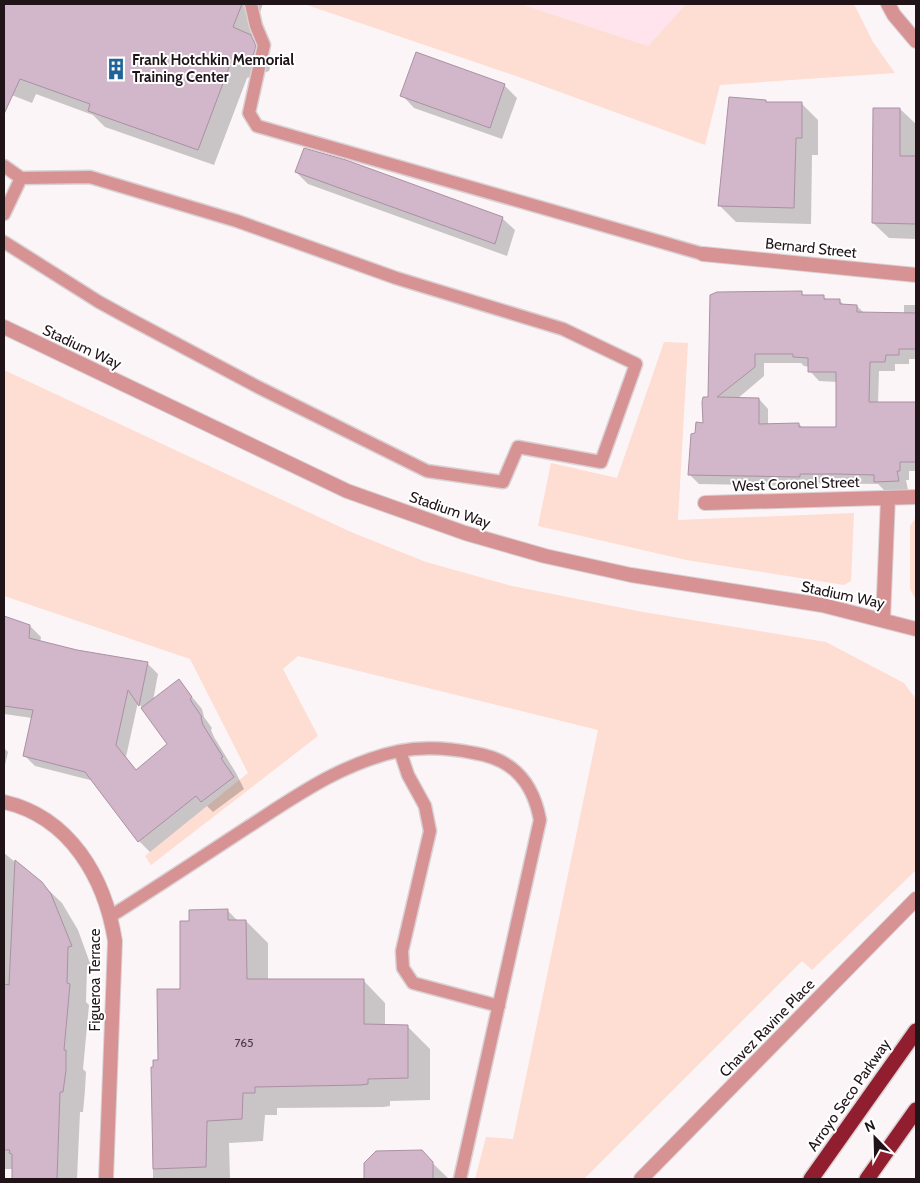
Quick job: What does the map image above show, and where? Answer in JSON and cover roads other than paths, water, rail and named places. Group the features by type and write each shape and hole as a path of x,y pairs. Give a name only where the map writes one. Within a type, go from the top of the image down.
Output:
{"highway":[{"name":"Arroyo Seco Parkway","path":"811,1179 916,1031"},
{"path":"867,1179 916,1110"}],"street":[{"path":"888,4 894,15 916,41"},
{"name":"Bernard Street","path":"702,254 916,275"},
{"name":"Stadium Way","path":"4,327 347,491 465,534 545,556 631,575 822,605 916,629"},
{"name":"West Coronel Street","path":"705,503 916,497"},
{"path":"883,620 888,498"},
{"name":"Figueroa Terrace","path":"4,802 22,806 56,827 78,851 97,878 111,916 115,941 106,1179"},
{"name":"Chavez Ravine Place","path":"641,1179 916,899"}],"lane":[{"path":"251,4 256,26 264,45 249,112 257,126 702,254"},
{"path":"4,166 21,178 90,177 237,221 396,278 563,329 636,364 601,462 518,447 503,482 427,471 256,386 130,319 99,302 4,242"},
{"path":"4,214 21,178"},
{"path":"111,916 314,785 353,765 400,751 441,747 493,756 519,773 536,799 540,820 460,1179"},
{"path":"400,751 408,775 425,806 430,830 402,951 403,968 413,982 499,1006"}],"place":[{"name":"Frank Hotchkin Memorial Training Center","path":"116,69"}]}
